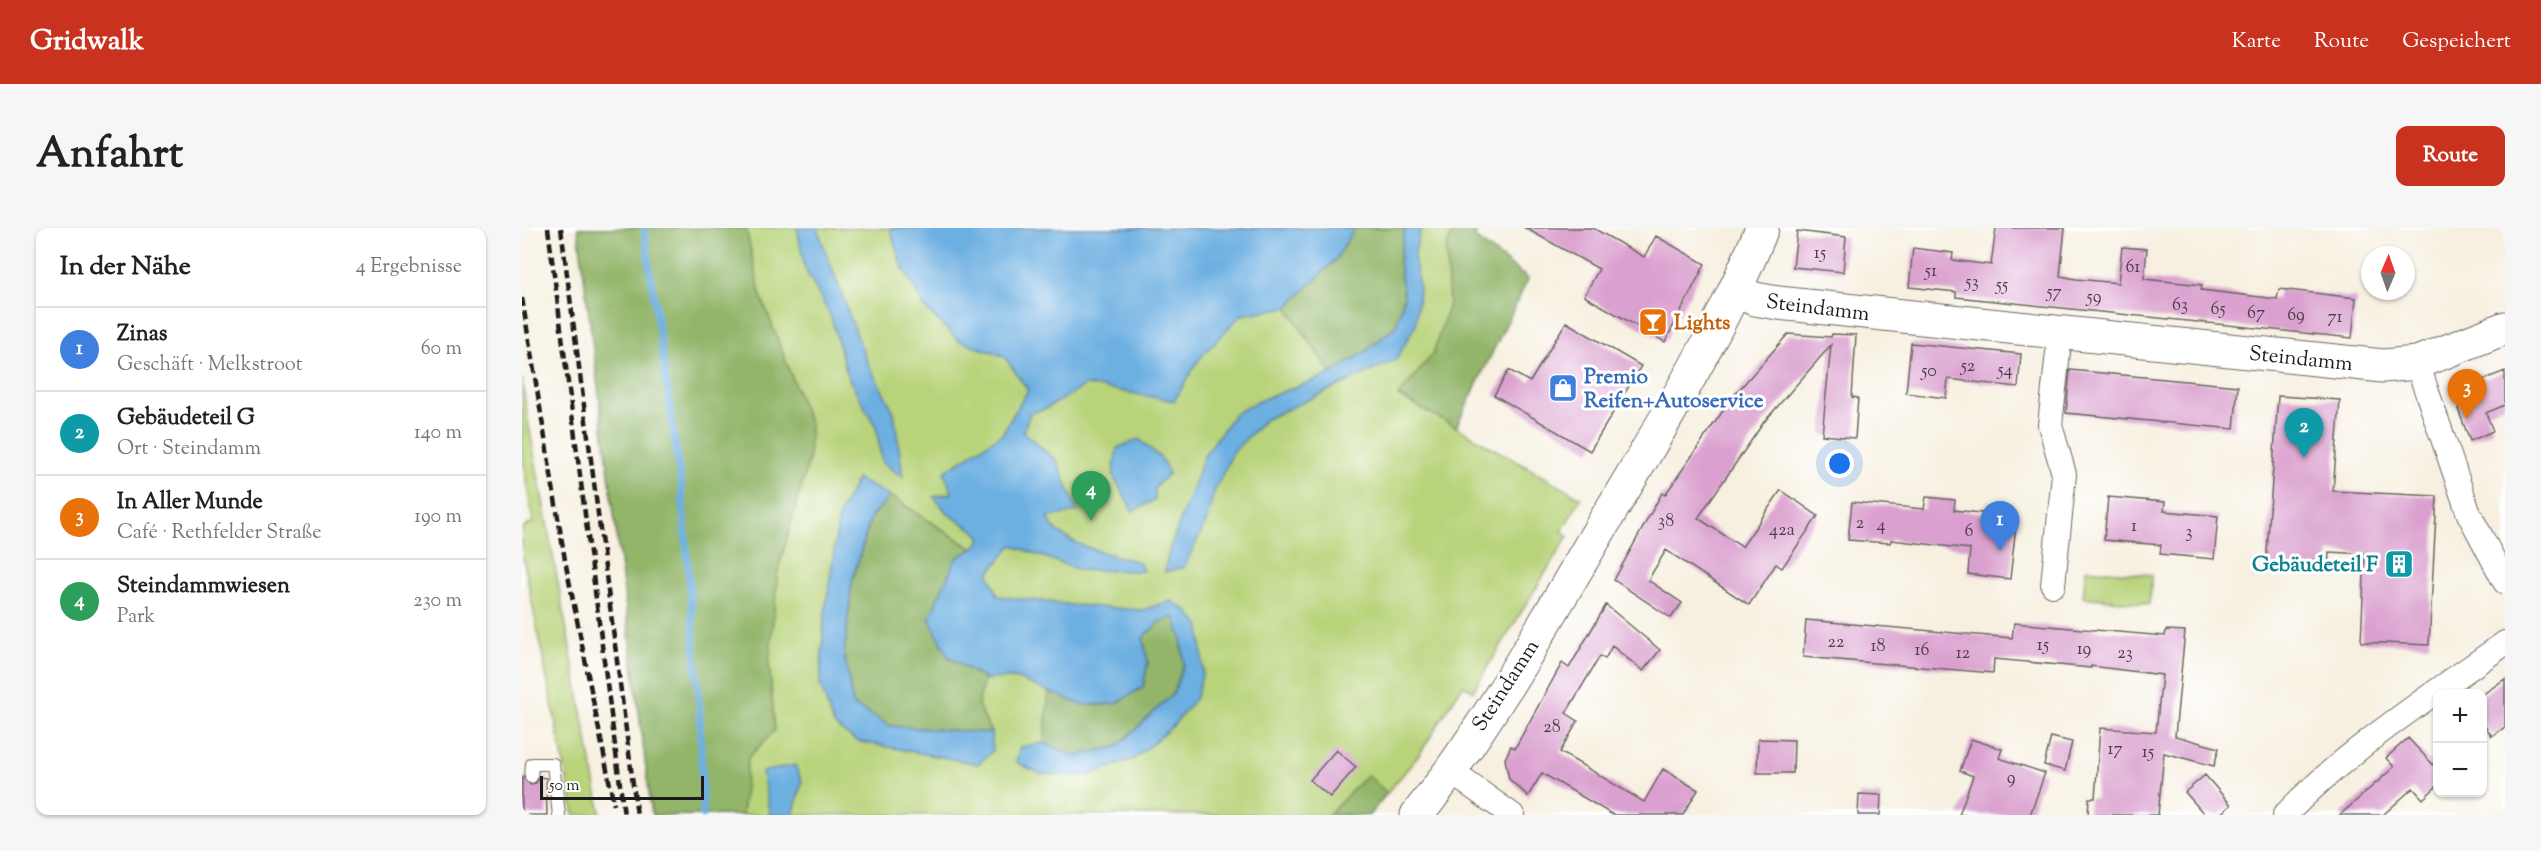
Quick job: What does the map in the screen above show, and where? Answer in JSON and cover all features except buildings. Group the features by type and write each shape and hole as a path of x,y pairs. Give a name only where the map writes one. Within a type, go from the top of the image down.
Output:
{"street":[{"path":"1736,291 1762,228"},
{"name":"Steindamm","path":"1417,815 1450,771 1540,630 1677,399 1736,291 1778,303 2383,366 2417,363 2505,328"},
{"path":"2053,585 2064,474 2050,425 2060,334"},
{"path":"2417,363 2469,514 2505,582"},
{"path":"2285,815 2306,793 2405,715 2505,643"},
{"path":"1450,771 1512,815"}],"lane":[{"path":"531,777 532,764 553,764 560,815"}],"green space":[{"path":"578,228 1479,228 1474,237 1528,279 1456,427 1581,498 1562,531 1568,536 1473,691 1463,685 1419,755 1369,815 652,815"},
{"path":"578,228 746,228 760,293 810,425 809,459 778,571 769,663 775,730 748,758 742,815 652,815"},
{"path":"1354,228 1405,228 1399,262 1404,297 1396,326 1365,352 1331,374 1287,307 1337,258"},
{"path":"1454,228 1479,228 1474,237 1528,279 1456,427 1398,396 1433,354 1449,304 1446,248"},
{"path":"522,378 601,815 574,815 522,552 522,528 533,522 522,457"},
{"path":"890,496 973,549 956,558 947,580 948,656 984,679 978,705 991,733 890,726 853,705 844,654 852,582 871,517"},
{"path":"2086,569 2152,575 2149,604 2083,597"},
{"path":"1174,617 1181,637 1184,664 1173,694 1117,747 1075,756 1044,743 1049,690 1076,701 1097,705 1117,701 1143,687 1148,662 1143,638 1158,622"},
{"path":"1367,775 1387,793 1369,815 1328,815"}],"water":[{"path":"797,228 817,228 867,362 894,412 903,477 882,463 876,427 848,377 831,317 805,269"},
{"path":"890,228 1354,228 1337,258 1287,307 1241,315 1200,358 1174,401 1086,385 1047,408 1030,413 1023,432 1057,461 1078,512 1048,517 1053,527 1074,542 1139,562 1143,571 1079,570 1012,545 989,573 998,596 1142,610 1171,601 1185,609 1200,626 1203,671 1196,698 1174,725 1134,759 1086,776 1041,774 1016,762 1020,747 1044,743 1075,756 1117,747 1173,694 1184,664 1181,637 1174,617 1159,622 1143,638 1148,662 1143,687 1116,704 1082,705 1015,678 984,679 948,656 929,618 956,558 973,549 981,538 975,531 948,514 934,497 952,493 944,472 1002,434 1028,390 1004,356 959,341 925,308 901,264"},
{"path":"1405,228 1421,228 1414,255 1419,288 1416,324 1396,360 1266,419 1233,452 1213,495 1207,520 1184,567 1165,572 1169,551 1204,456 1235,413 1263,399 1331,374 1365,352 1396,326 1404,297 1399,262"},
{"path":"1139,439 1161,458 1169,473 1155,488 1155,500 1133,511 1113,476 1117,448"},
{"path":"857,479 890,496 871,517 852,582 844,654 853,705 890,726 991,733 993,751 978,764 856,741 834,725 820,684 824,621 839,515"},
{"path":"795,765 802,782 793,815 770,815 762,772"}],"waterway":[{"path":"644,228 682,491 700,713 703,815"}],"railway":[{"path":"548,228 624,815"},
{"path":"561,228 637,815"},
{"path":"522,298 565,560 614,805"}],"place":[{"name":"Lights","path":"1653,322"},
{"name":"Premio Reifen+Autoservice","path":"1563,388"},
{"name":"In Aller Munde","path":"2467,419"},
{"name":"Gebäudeteil G","path":"2304,458"},
{"name":"Steindammwiesen","path":"1091,521"},
{"name":"Zinas","path":"2000,551"},
{"name":"Gebäudeteil F","path":"2399,564"}]}
